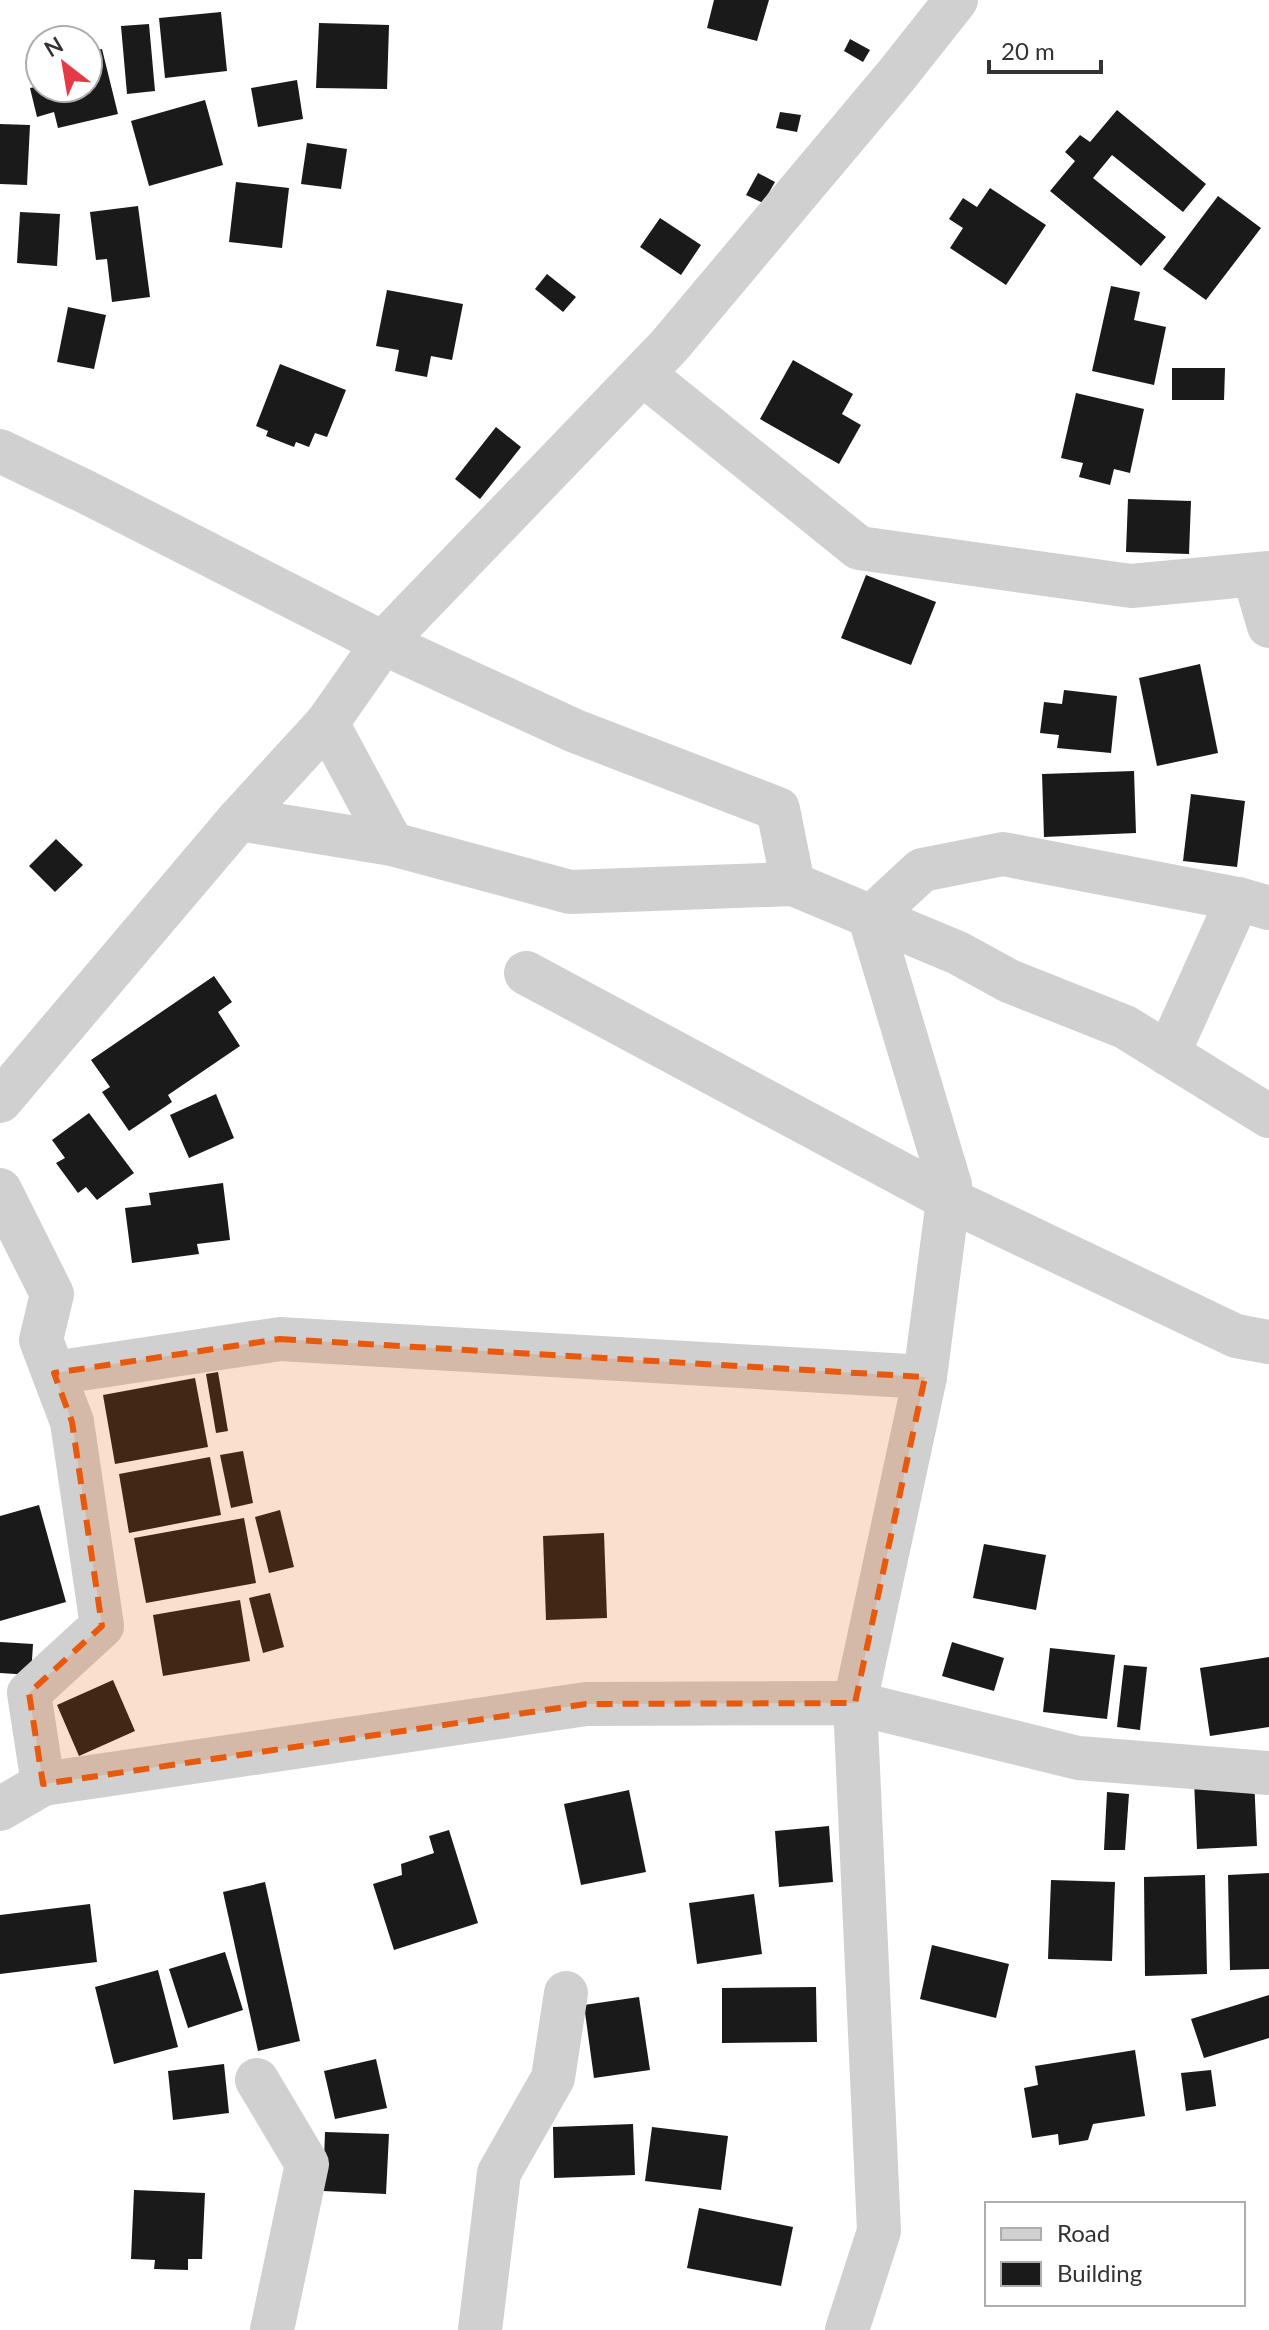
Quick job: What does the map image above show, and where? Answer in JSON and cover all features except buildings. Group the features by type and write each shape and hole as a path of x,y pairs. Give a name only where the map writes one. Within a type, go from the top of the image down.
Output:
{"street":[{"path":"0,1101 239,819 327,723 383,643 669,346 956,0"},
{"path":"643,374 859,548 1131,586 1261,574 1269,626"},
{"path":"0,451 383,643 575,731 778,809 793,884"},
{"path":"327,723 392,844"},
{"path":"239,819 392,844 570,892 793,884 958,953 1009,981 1125,1027 1269,1116"},
{"path":"870,918 922,870 1003,854 1253,903 1168,1054"},
{"path":"847,2330 879,2231 855,1703 925,1377 950,1185 870,918"},
{"path":"526,973 948,1199 1236,1336 1269,1342"},
{"path":"0,1190 52,1294 41,1340 72,1422 102,1626 29,1693 43,1784"},
{"path":"54,1373 280,1339 925,1377"},
{"path":"0,1809 43,1784 586,1704 855,1703 1078,1758 1269,1773"},
{"path":"480,2330 499,2173 553,2078 566,1993"},
{"path":"257,2080 307,2164 272,2330"}],"highlighted area":[{"path":"280,1339 925,1377 855,1703 586,1704 43,1784 29,1693 102,1626 72,1422 54,1373"}]}
